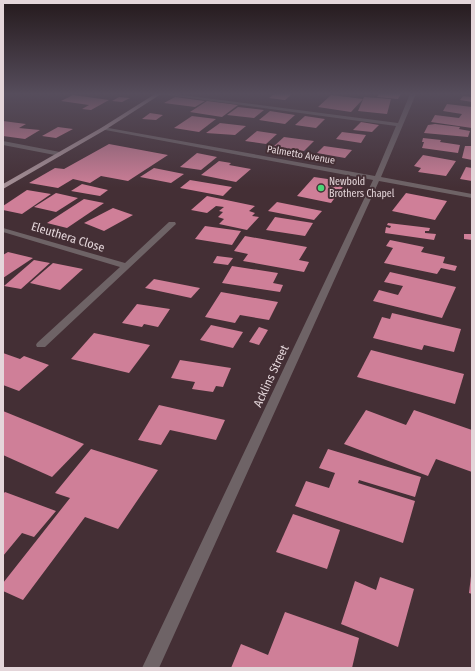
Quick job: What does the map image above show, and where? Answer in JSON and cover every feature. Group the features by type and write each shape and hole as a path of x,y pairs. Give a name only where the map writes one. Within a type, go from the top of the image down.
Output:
{"main road":[{"path":"3,187 109,125"}],"street":[{"name":"Acklins Street","path":"150,668 378,179 400,125"},
{"name":"Palmetto Avenue","path":"103,129 472,196"},
{"path":"3,143 60,154"},
{"path":"41,345 172,224"},
{"name":"Eleuthera Close","path":"3,230 126,266"}],"building":[{"path":"3,125 24,125 19,128 40,130 25,139 3,136"},
{"path":"178,125 208,125 199,132 174,128"},
{"path":"217,125 246,126 235,135 206,133"},
{"path":"297,125 319,125 316,128"},
{"path":"358,125 379,125 372,132 353,130"},
{"path":"428,125 460,127 459,129 470,131 468,137 424,133"},
{"path":"454,125 472,125 472,128"},
{"path":"58,127 73,129 56,138 42,136"},
{"path":"257,131 277,134 266,144 245,141"},
{"path":"342,132 366,135 361,143 336,139"},
{"path":"284,137 314,141 304,151 274,146"},
{"path":"423,138 441,140 440,142 460,145 458,153 422,148 424,142 422,142"},
{"path":"109,144 168,155 128,181 101,176 90,183 73,179 58,188 29,183 55,168 64,169"},
{"path":"324,146 352,150 345,158 317,153"},
{"path":"465,146 472,146 472,160 462,158"},
{"path":"197,153 217,157 201,170 180,167"},
{"path":"423,155 456,161 446,176 418,172 421,168 414,166"},
{"path":"219,161 231,163 229,165 251,169 236,182 201,175"},
{"path":"466,167 472,168 472,181 460,179"},
{"path":"154,168 184,174 171,183 140,177"},
{"path":"314,177 341,181 339,183 345,184 331,203 297,196"},
{"path":"190,180 232,187 223,196 180,188"},
{"path":"82,184 108,190 100,196 71,191"},
{"path":"27,190 51,194 22,214 3,210 3,206"},
{"path":"56,193 78,198 56,212 34,207"},
{"path":"406,193 447,201 435,220 392,211"},
{"path":"207,196 255,206 249,211 255,213 252,216 259,217 247,230 219,224 224,219 218,217 223,212 219,211 224,207 216,206 207,213 191,210"},
{"path":"84,199 104,203 67,228 47,223"},
{"path":"277,202 322,211 314,220 268,211"},
{"path":"113,208 133,215 104,231 84,223"},
{"path":"275,217 313,223 305,236 266,230"},
{"path":"388,223 430,228 429,231 425,231 425,233 436,234 434,240 385,233 386,227 390,228 391,226 387,225"},
{"path":"205,226 241,231 232,245 195,239"},
{"path":"464,234 472,234 472,240 464,239"},
{"path":"245,236 307,247 299,260 309,262 304,272 243,261 248,254 234,251"},
{"path":"390,240 424,247 421,252 445,257 443,263 457,266 455,271 441,268 437,274 384,263 393,248 386,246"},
{"path":"8,252 33,258 3,278 3,255"},
{"path":"217,256 233,258 228,265 213,263"},
{"path":"34,260 50,263 21,289 4,286"},
{"path":"53,263 83,269 60,290 30,283"},
{"path":"232,266 278,273 273,283 283,285 280,292 222,283"},
{"path":"390,272 456,287 442,318 373,301 379,290 398,295 403,286 384,282"},
{"path":"154,279 200,288 191,298 145,288"},
{"path":"221,292 278,302 269,320 240,315 235,323 205,317"},
{"path":"137,304 170,309 158,327 144,324 142,327 122,323"},
{"path":"392,313 461,329 454,352 424,345 422,350 373,338 382,317 390,319"},
{"path":"211,325 243,332 233,348 200,340"},
{"path":"259,327 268,330 259,345 249,342"},
{"path":"94,333 150,345 129,373 71,359"},
{"path":"371,350 464,374 455,404 357,377"},
{"path":"3,353 20,359 24,356 49,365 19,391 3,385"},
{"path":"180,360 231,368 223,387 216,386 213,392 192,389 195,382 171,378"},
{"path":"159,405 225,420 216,440 170,430 161,445 138,440"},
{"path":"366,410 406,425 414,410 472,430 472,472 436,459 428,476 344,444"},
{"path":"3,411 84,444 52,477 3,455"},
{"path":"91,449 158,470 118,529 85,517 23,600 3,591 3,583 70,498 55,493"},
{"path":"328,449 421,477 415,497 359,480 358,483 415,501 403,543 295,506 306,481 329,488 335,473 319,468"},
{"path":"5,492 56,511 34,537 22,533 3,556 3,494"},
{"path":"293,514 340,530 327,569 276,552"},
{"path":"471,576 472,577 472,594 469,593"},
{"path":"380,577 414,589 398,647 341,624 355,581 376,590"},
{"path":"285,612 359,638 352,668 231,668 241,644 268,655"}],"place":[{"name":"Newbold Brothers Chapel","path":"321,188"}]}
